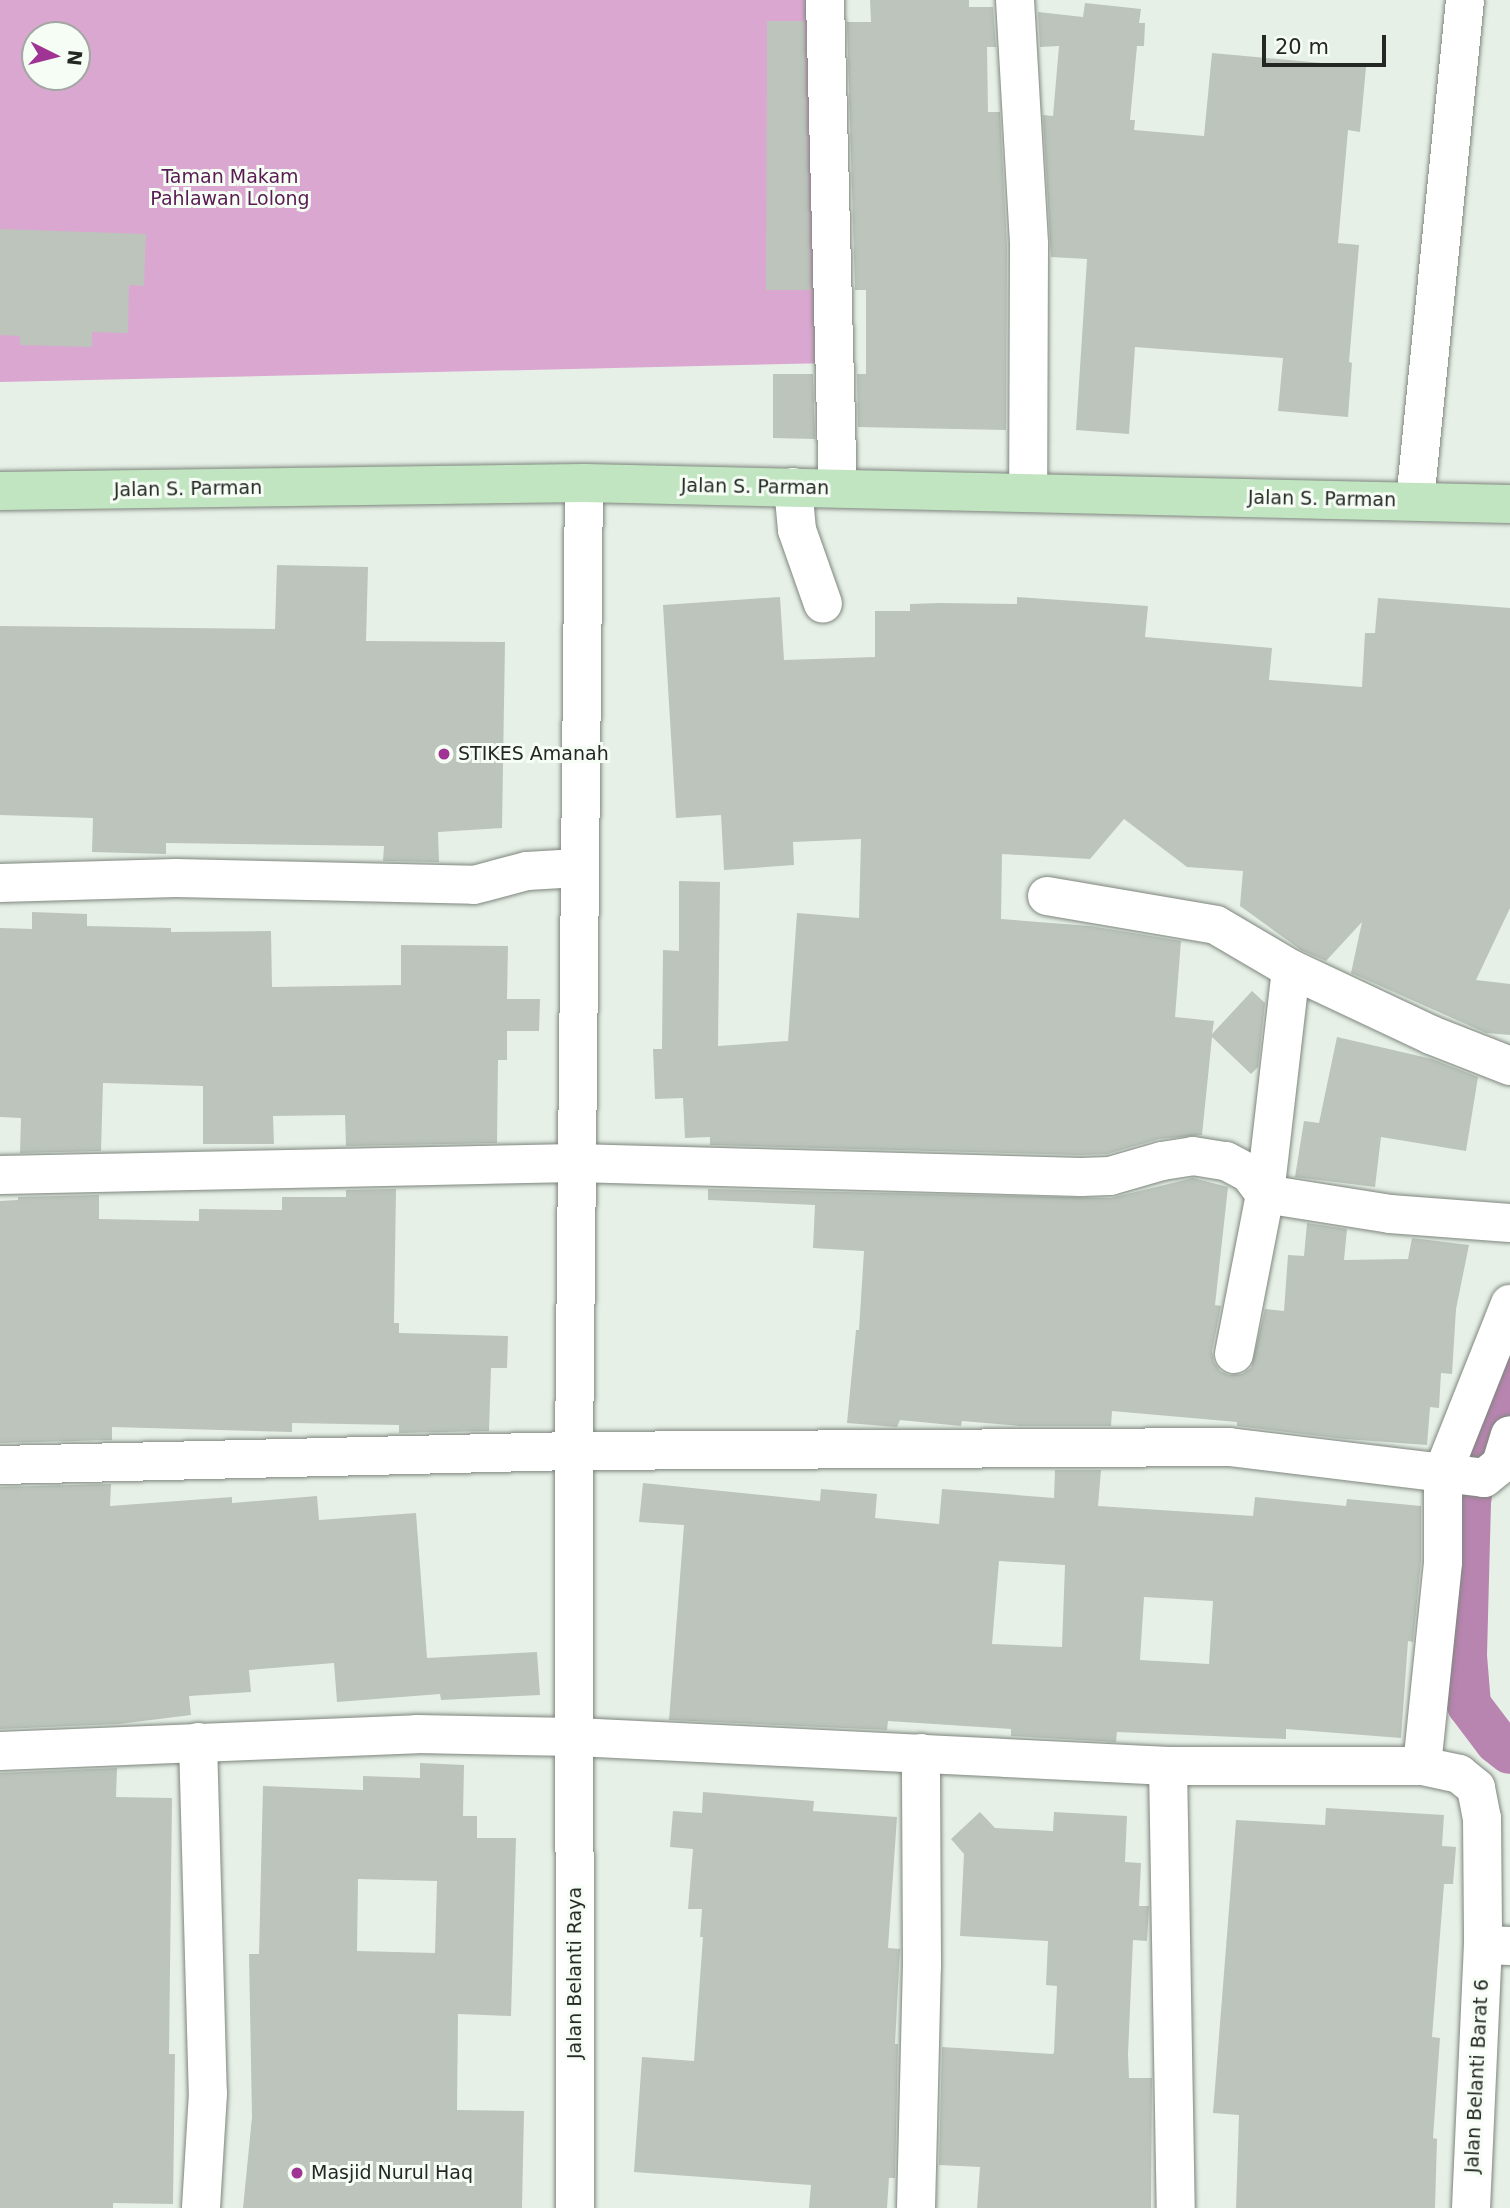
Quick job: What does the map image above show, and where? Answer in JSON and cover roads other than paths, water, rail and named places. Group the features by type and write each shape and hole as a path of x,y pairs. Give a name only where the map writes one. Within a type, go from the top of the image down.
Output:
{"main road":[{"name":"Jalan S. Parman","path":"0,491 584,483 1510,504"}],"street":[{"path":"825,0 838,488"},
{"path":"1015,0 1029,245 1028,492"},
{"path":"1415,501 1465,0"},
{"name":"Jalan Belanti Raya","path":"575,2208 575,1163 584,483"},
{"path":"793,487 797,530 823,604"},
{"path":"0,883 176,878 474,886 527,871 578,868"},
{"path":"1047,896 1216,925 1292,969 1432,1035 1510,1066"},
{"path":"1234,1354 1265,1194 1292,969"},
{"path":"0,1175 575,1163 779,1166 1081,1177 1110,1176 1162,1161 1193,1156 1226,1161 1238,1167 1249,1173 1265,1194 1391,1214 1510,1223"},
{"path":"1422,1766 1443,1562 1459,1474 1510,1304"},
{"path":"0,1465 574,1451 1230,1447 1459,1474 1501,1464 1510,1435"},
{"name":"Jalan Belanti Barat 6","path":"0,1751 417,1734 576,1737 1168,1766 1422,1766 1459,1774 1476,1788 1482,1818 1496,1945 1471,2208"},
{"path":"198,1742 208,2093 201,2208"},
{"path":"916,2208 922,1965 921,1753"},
{"path":"1168,1766 1176,2208"}],"waterway":[{"path":"1510,1361 1494,1395 1476,1452 1469,1502 1465,1656 1469,1705 1497,1742 1510,1752"}],"place":[{"name":"STIKES Amanah","path":"444,754"},
{"name":"Masjid Nurul Haq","path":"297,2173"}],"park label":[{"name":"Taman Makam Pahlawan Lolong","path":"230,188"}]}
